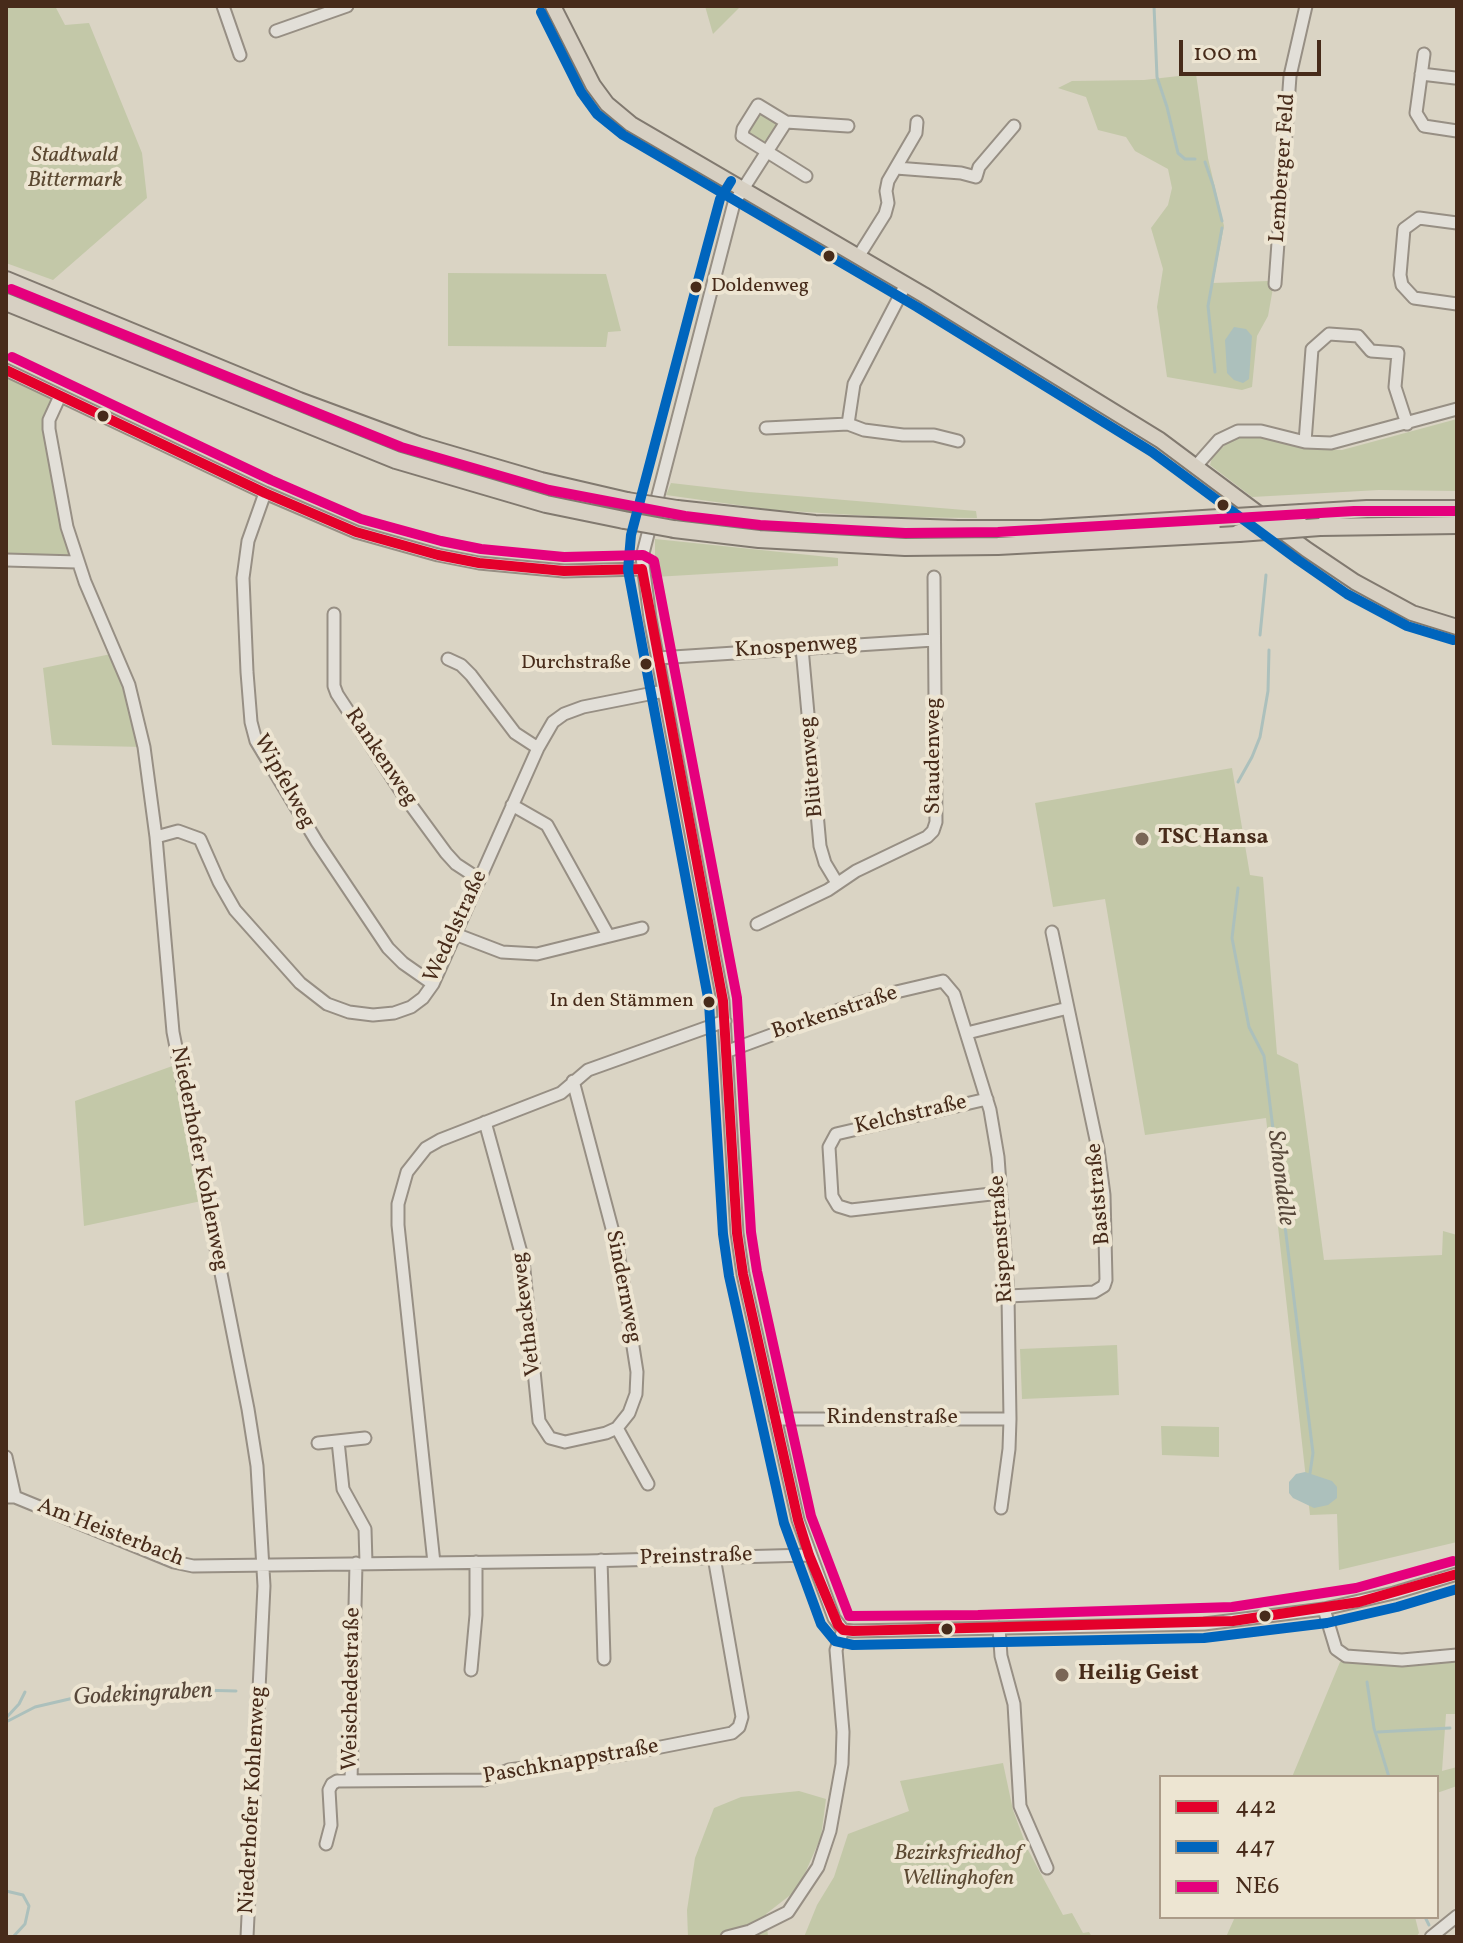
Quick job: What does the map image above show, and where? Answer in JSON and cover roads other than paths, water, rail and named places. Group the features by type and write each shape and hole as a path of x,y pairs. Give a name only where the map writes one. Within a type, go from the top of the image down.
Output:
{"highway":[{"path":"6,280 299,401 418,445 541,481 677,509 815,524 1041,529 1367,509 1457,509"},
{"path":"6,302 396,460 532,500 674,529 759,539 905,547 998,546 1320,527 1457,525"}],"main road":[{"path":"553,6 593,85 607,104 631,124 1071,383 1160,440 1355,582 1412,613 1457,627"}],"street":[{"path":"223,6 240,55"},
{"path":"276,31 347,6"},
{"name":"Lemberger Feld","path":"1275,284 1290,76 1306,6"},
{"path":"1424,54 1416,113 1424,126 1457,131"},
{"path":"1421,74 1455,78"},
{"path":"806,176 742,136 758,105 786,122 848,126"},
{"path":"786,122 734,203 645,539 642,569 719,973 728,1051 737,1233 743,1274 809,1555 834,1618 843,1630"},
{"path":"858,257 885,214 888,203 886,191 916,133 917,122"},
{"path":"896,168 976,177 979,167 1014,126"},
{"path":"1457,223 1419,218 1404,229 1400,275 1402,285 1414,298 1457,304"},
{"path":"848,424 854,384 906,284"},
{"path":"1305,442 1312,349 1329,334 1358,336 1371,351 1398,353 1395,387 1407,424"},
{"path":"6,370 265,493 356,532 451,558 533,569 642,569"},
{"name":"Niederhofer Kohlenweg","path":"60,396 49,420 49,429 64,514 77,562 129,685 144,747 156,837 173,1032 253,1434 260,1490 264,1565 247,1937"},
{"path":"1196,466 1219,440 1238,431 1261,431 1305,442 1338,442 1457,409"},
{"path":"766,428 848,424 864,430 934,435 958,441"},
{"name":"Wipfelweg","path":"265,493 248,541 243,578 251,722 256,741 310,831 388,948 433,984"},
{"path":"6,560 77,562"},
{"name":"Staudenweg","path":"757,924 828,890 856,871 927,837 933,831 936,822 934,577"},
{"name":"Rankenweg","path":"334,614 334,686 337,694 446,853 456,864 479,879"},
{"name":"Knospenweg","path":"658,658 934,640"},
{"name":"Blütenweg","path":"802,648 820,846 825,863 837,883"},
{"path":"448,659 461,665 471,675 515,733 538,748"},
{"name":"Wedelstraße","path":"156,837 178,831 200,839 235,910 300,983 327,1004 361,1014 394,1013 411,1007 423,998 433,984 538,748 553,722 571,711 664,691"},
{"path":"512,805 547,825 608,935"},
{"path":"455,934 491,948 537,954 642,928"},
{"name":"Baststraße","path":"1008,1296 1094,1292 1104,1286 1106,1280 1104,1195 1098,1149 1052,932"},
{"name":"Rispenstraße","path":"943,981 954,994 967,1033 987,1099 996,1143 1008,1296 1010,1419 1001,1508"},
{"name":"Borkenstraße","path":"728,1051 850,1006 943,981"},
{"path":"967,1033 1068,1008"},
{"path":"434,1563 398,1204 407,1172 426,1148 561,1093 588,1070 725,1021"},
{"name":"Sindernweg","path":"573,1081 618,1251 637,1372 636,1394 629,1413 617,1428"},
{"name":"Kelchstraße","path":"987,1099 836,1134 829,1147 832,1196 838,1206 851,1210 1000,1193"},
{"name":"Vethackeweg","path":"485,1122 523,1260 539,1421 550,1438 565,1442 617,1428"},
{"name":"Rindenstraße","path":"775,1419 1010,1419"},
{"path":"617,1428 648,1484"},
{"path":"318,1443 365,1438"},
{"name":"Weischedestraße","path":"326,1844 331,1825 329,1790 337,1781 351,1781 365,1529 343,1489 338,1441"},
{"path":"6,1457 11,1497"},
{"name":"Am Heisterbach","path":"11,1497 174,1562 193,1566 264,1565"},
{"name":"Preinstraße","path":"264,1565 809,1555"},
{"name":"Paschknappstraße","path":"351,1781 484,1780 509,1770 732,1733 739,1727 742,1717 714,1557"},
{"path":"601,1560 604,1659"},
{"path":"471,1670 476,1615 476,1562"},
{"path":"843,1630 1204,1624 1324,1609 1457,1574"},
{"path":"1324,1609 1336,1649 1346,1656 1402,1660 1457,1655"},
{"path":"999,1628 1001,1656 1014,1704 1020,1806 1047,1868"},
{"path":"727,1937 750,1931 788,1912 818,1867 830,1831 842,1764 843,1732 836,1650 843,1630"},
{"path":"1431,1937 1457,1916"}],"waterway":[{"name":"Schondelle","path":"1154,6 1157,77 1178,153 1185,159 1195,159"},
{"name":"Schondelle","path":"1205,162 1222,221"},
{"name":"Schondelle","path":"1215,372 1208,306 1222,228"},
{"name":"Schondelle","path":"1260,635 1266,575"},
{"name":"Schondelle","path":"1238,782 1260,737 1268,691 1269,650"},
{"name":"Schondelle","path":"1238,888 1232,938 1249,1027 1264,1056 1313,1453 1310,1473"},
{"path":"1367,1682 1374,1728 1388,1775"},
{"name":"Godekingraben","path":"6,1722 35,1707 78,1697 199,1690 236,1691"},
{"path":"6,1718 25,1692"},
{"path":"1378,1732 1450,1728"},
{"path":"6,1891 23,1895 29,1906 25,1924 13,1937"},
{"path":"1426,1919 1429,1925"}],"place":[{"name":"Doldenweg","path":"696,287"},
{"name":"Durchstraße","path":"646,664"},
{"name":"TSC Hansa","path":"1142,839"},
{"name":"In den Stämmen","path":"709,1002"},
{"name":"Heilig Geist","path":"1062,1675"}],"park label":[{"name":"Stadtwald Bittermark","path":"75,170"},
{"name":"Bezirksfriedhof Wellinghofen","path":"958,1868"}]}
